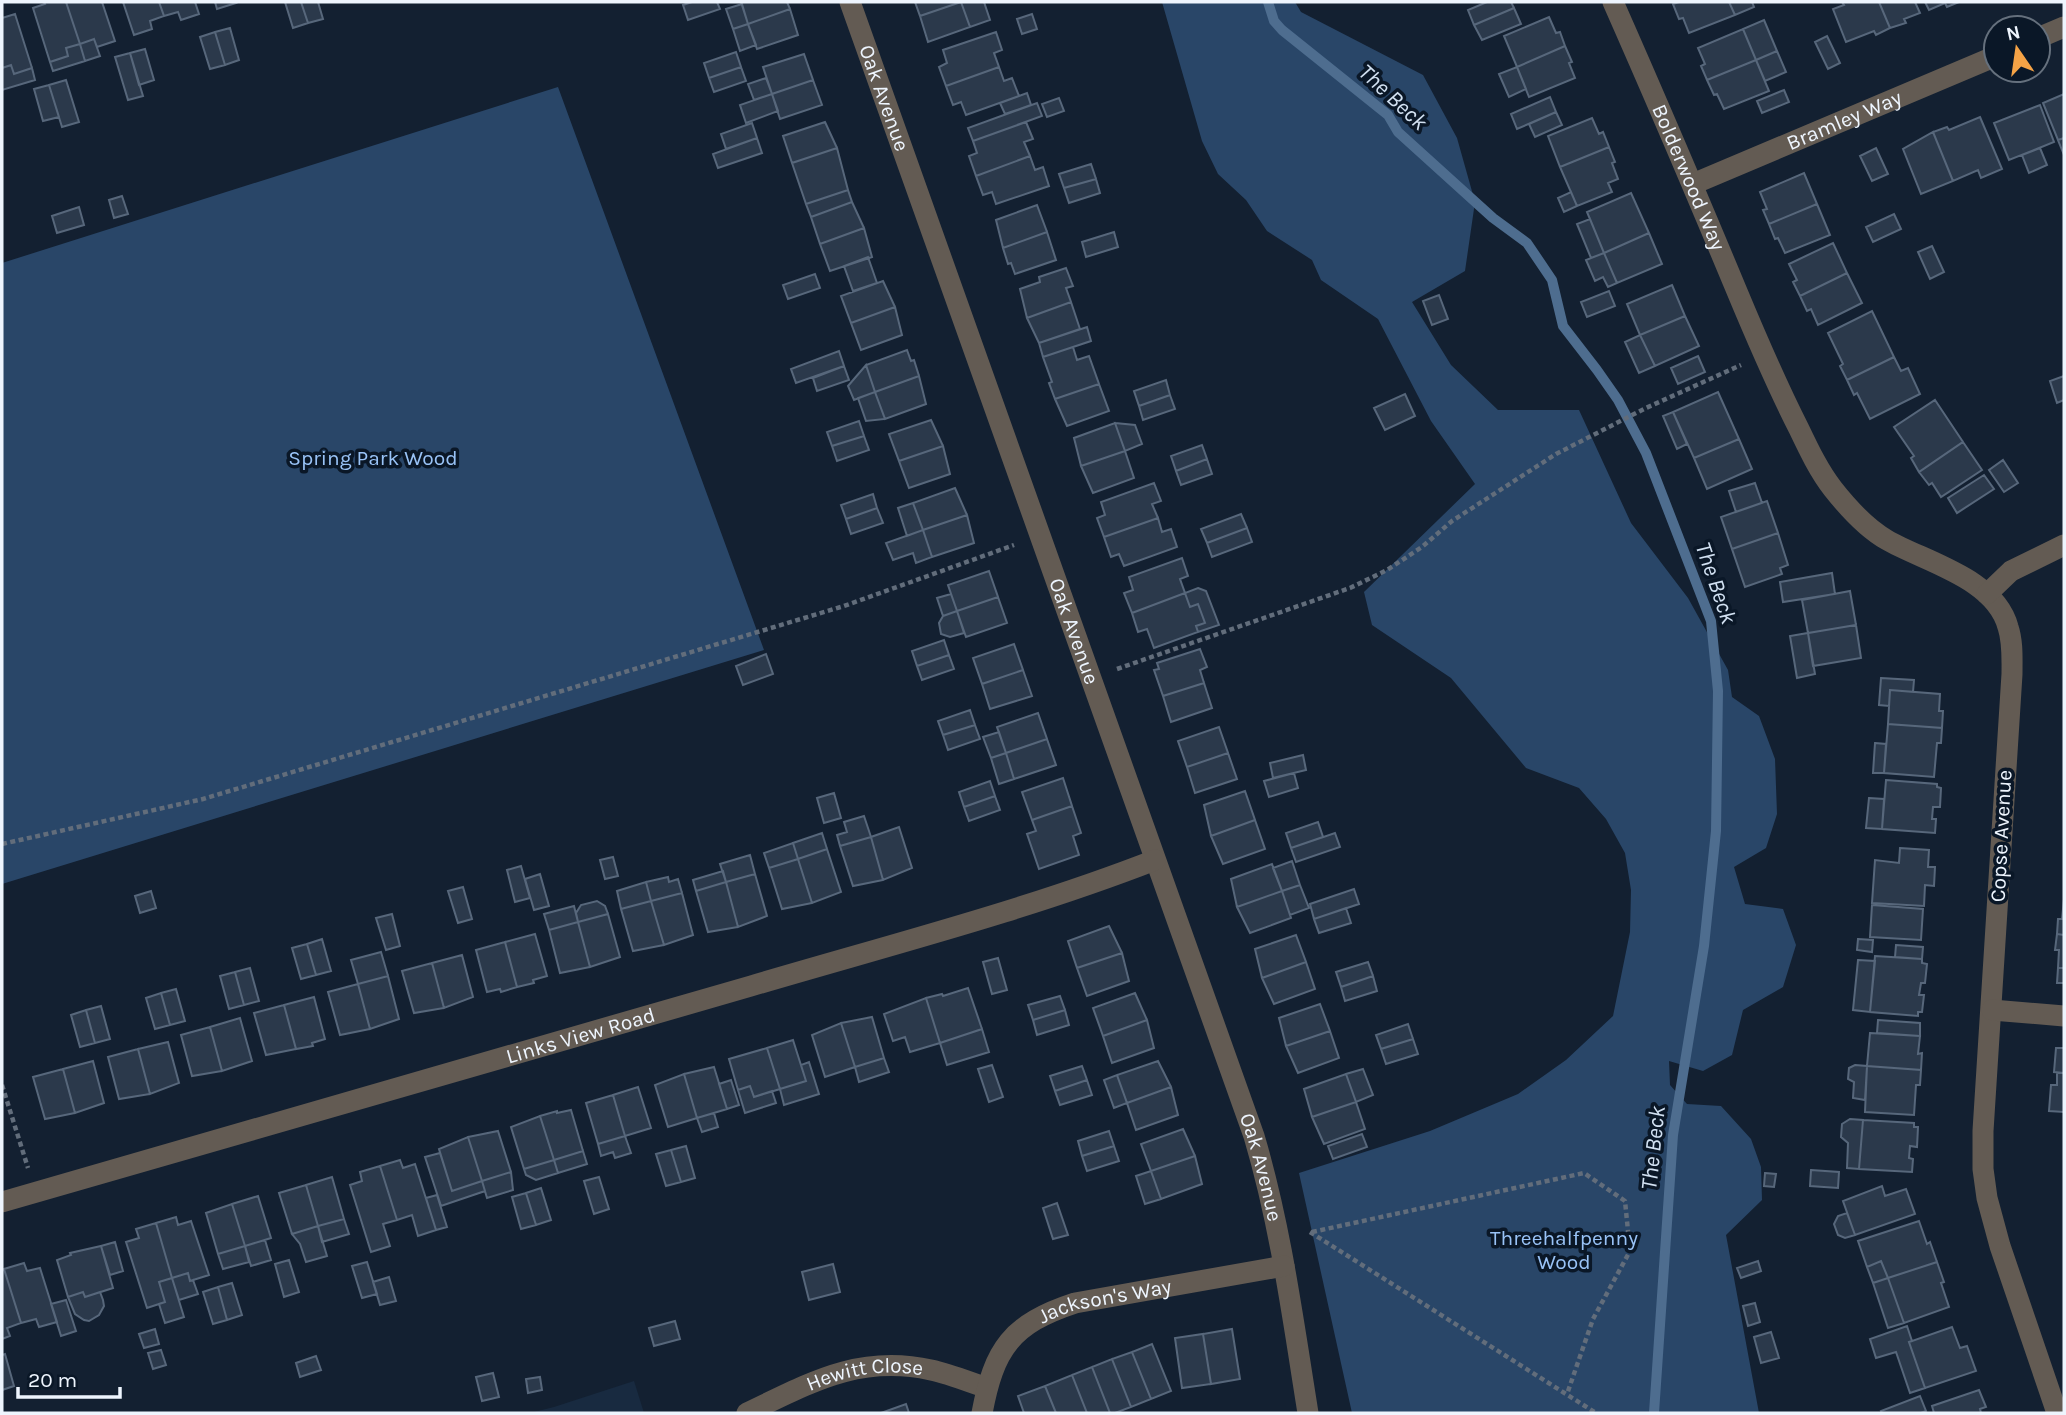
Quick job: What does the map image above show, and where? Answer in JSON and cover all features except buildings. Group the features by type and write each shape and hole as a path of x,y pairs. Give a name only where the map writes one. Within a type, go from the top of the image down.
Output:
{"street":[{"name":"Oak Avenue","path":"850,2 1254,1136 1279,1237 1308,1413"},
{"name":"Bolderwood Way","path":"1613,2 1693,184 1763,355"},
{"name":"Bramley Way","path":"1693,184 1982,62"},
{"name":"Copse Avenue","path":"1763,355 1826,479 1859,519 1886,539 1954,572 1987,594 2004,615 2012,653 1983,1131 1983,1173 2000,1246 2057,1413"},
{"path":"1987,594 2011,571 2064,545"},
{"name":"Links View Road","path":"2,1202 880,948 1020,906 1155,860"},
{"path":"1992,1010 2064,1016"},
{"name":"Jackson's Way","path":"982,1413 992,1368 1002,1350 1029,1323 1049,1311 1075,1303 1284,1266"},
{"name":"Hewitt Close","path":"747,1413 839,1372 871,1365 901,1365 931,1370 987,1388"}],"path":[{"path":"1090,678 1350,588 1387,570 1422,547 1463,513 1556,454 1646,408 1763,355"},
{"path":"2,844 203,799 844,606 1040,536"},
{"path":"2,1085 36,1192"},
{"path":"1279,1237 1584,1173 1625,1200 1630,1251 1593,1319 1567,1394"},
{"path":"1312,1231 1596,1413"}],"shaded area":[{"path":"634,1381 644,1413 530,1413 554,1407"}],"green space":[{"name":"Threehalfpenny Wood","path":"1162,2 1295,2 1301,12 1423,75 1457,138 1475,202 1465,271 1412,302 1451,365 1498,410 1579,410 1631,523 1688,598 1728,670 1732,697 1759,716 1775,759 1777,814 1766,848 1734,867 1745,904 1783,909 1796,945 1783,987 1743,1010 1732,1055 1703,1071 1669,1061 1670,1085 1687,1104 1721,1106 1751,1139 1761,1167 1762,1200 1726,1235 1759,1413 1352,1413 1299,1173 1430,1131 1518,1094 1566,1060 1613,1016 1630,932 1631,890 1625,853 1606,819 1579,788 1526,768 1451,678 1372,625 1364,592 1475,484 1431,421 1378,319 1321,280 1312,260 1267,231 1246,200 1218,174 1202,141"},
{"name":"Spring Park Wood","path":"558,87 764,650 2,884 2,263"}],"waterway":[{"name":"The Beck","path":"1268,2 1274,21 1282,30 1388,115 1398,132 1493,218 1527,243 1552,280 1563,326 1618,400 1646,453 1711,621 1718,691 1716,831 1704,946 1673,1135 1654,1413"}]}
